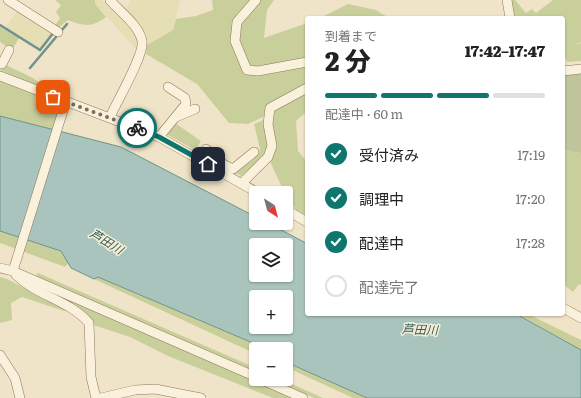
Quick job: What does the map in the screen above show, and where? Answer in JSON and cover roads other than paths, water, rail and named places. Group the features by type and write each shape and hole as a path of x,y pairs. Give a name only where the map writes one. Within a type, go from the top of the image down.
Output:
{"street":[{"path":"8,0 58,32"},
{"path":"110,0 136,30 143,43 136,65 110,117"},
{"path":"256,0 238,22 235,41 247,70 258,71 305,62"},
{"path":"507,0 510,16"},
{"path":"0,64 2,64 9,50"},
{"path":"565,71 581,70"},
{"path":"1,77 65,104 110,117 159,137 222,167 233,169 236,159 254,152"},
{"path":"159,137 186,104 185,98 168,87"},
{"path":"242,183 268,157 272,146 268,124 270,108 305,89"},
{"path":"0,273 4,274 13,268 65,104"},
{"path":"175,118 195,110"},
{"path":"206,148 222,167 249,187"},
{"path":"293,214 305,221"},
{"path":"0,268 13,268 249,374"},
{"path":"13,268 24,283 80,312 89,322 90,377 96,398"},
{"path":"565,309 581,318"},
{"path":"0,355 15,378 20,398"},
{"path":"276,386 303,398"},
{"path":"101,398 135,390 155,389 201,398"}],"water":[{"name":"芦田川","path":"0,116 121,147 249,213 249,230 281,230 304,242 305,316 520,316 581,350 581,398 367,398 293,365 293,342 251,342 98,277 94,279 71,268 61,251 0,231"}],"waterway":[{"path":"30,68 67,24"},
{"path":"0,25 40,50"},
{"path":"40,50 54,32"}]}
